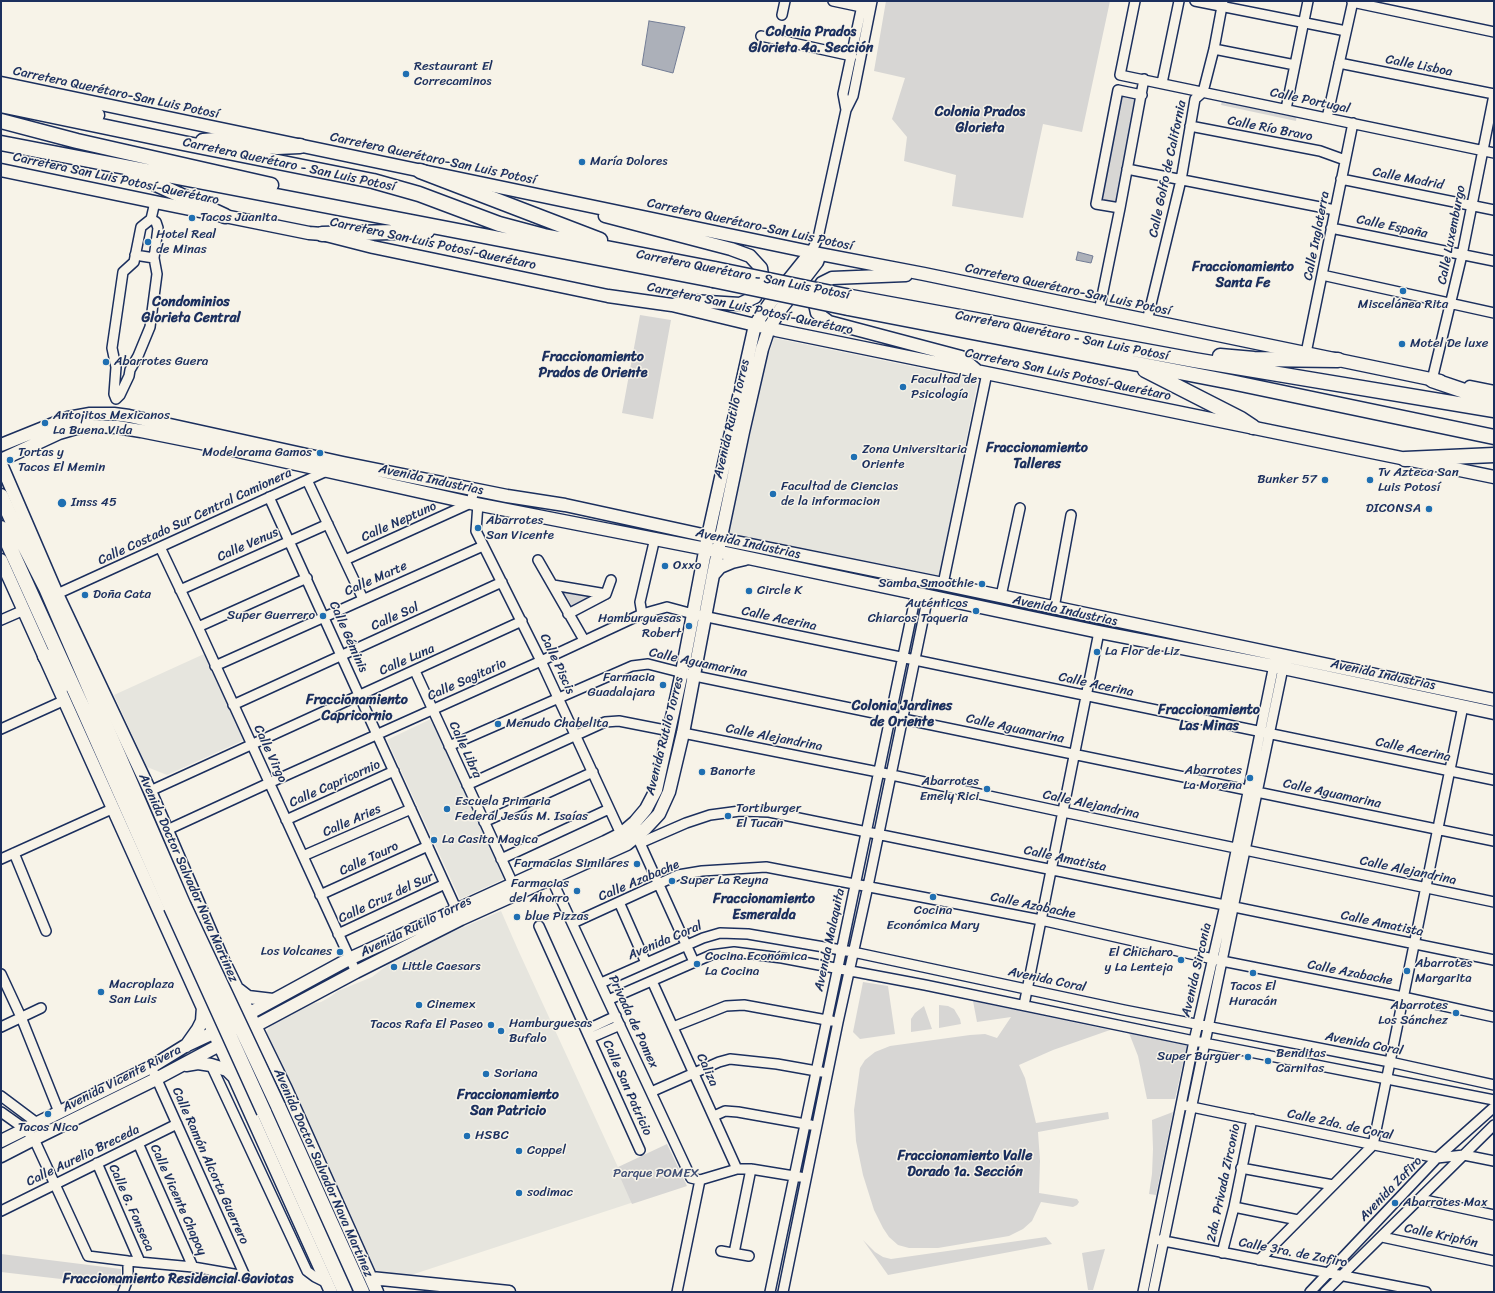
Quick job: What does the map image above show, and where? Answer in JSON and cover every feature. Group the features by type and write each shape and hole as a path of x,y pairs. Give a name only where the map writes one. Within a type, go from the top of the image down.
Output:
{"highway":[{"path":"1,95 148,126 174,135 181,143 216,140 277,147 300,146"},
{"name":"Carretera Querétaro - San Luis Potosí","path":"1,105 181,143 373,180 419,194 506,226 544,236 634,254 714,274"},
{"path":"1,121 77,141 348,202 365,213"},
{"name":"Carretera Querétaro - San Luis Potosí","path":"1,143 457,230 714,274 1494,437"},
{"path":"109,163 225,216"},
{"path":"420,170 634,254"},
{"path":"322,234 457,230"},
{"name":"Carretera Querétaro - San Luis Potosí","path":"849,302 1494,410"},
{"path":"1194,360 1219,356 1254,359 1338,360"},
{"path":"1130,362 1254,427"},
{"path":"1432,380 1494,400"},
{"path":"1405,459 1494,455"},
{"name":"Avenida Doctor Salvador Nava Martínez","path":"1,496 46,588 162,852 177,905 264,1112 345,1292"},
{"name":"Avenida Doctor Salvador Nava Martínez","path":"1,528 85,712 177,905 278,1106 362,1292"},
{"path":"16,529 25,538 39,562 48,572"},
{"path":"45,656 85,712"},
{"path":"111,711 114,728 144,797 162,852"}],"main road":[{"name":"Carretera Querétaro-San Luis Potosí","path":"1,83 816,253 1494,392"},
{"name":"Carretera San Luis Potosí-Querétaro","path":"1,170 154,202 322,234 372,247 608,296 672,305 769,328 1494,477"},
{"path":"571,202 586,211 731,249 750,256 761,268 763,283 755,297 740,304 692,301 672,305"},
{"name":"Avenida Rutilo Torres","path":"250,1013 350,958 552,878 627,844 637,841 659,814 669,792 683,733 694,676 699,616 707,572 706,549 708,536 755,325 770,303 816,253"},
{"name":"Avenida Rutilo Torres","path":"707,572 718,552 743,432 762,349 769,328 780,310 817,262 816,253"},
{"path":"924,274 832,278 822,283 816,292 815,304 818,313 829,322 961,357 982,372"},
{"name":"Avenida Industrias","path":"1,445 68,418 90,414 114,414 207,432 343,463 565,505 721,539 1001,596 1494,713"},
{"name":"Avenida Industrias","path":"1,460 59,433 76,428 117,427 176,438 475,504 654,538 1099,632 1280,661 1494,700"},
{"path":"176,438 200,438 207,432"},
{"name":"Avenida Doctor Salvador Nava Martínez","path":"1,464 57,594 150,791 221,956 286,1089 377,1292"},
{"path":"358,478 361,466"},
{"path":"681,544 696,555 707,572 732,562 750,558"},
{"path":"1,560 330,1288"},
{"name":"Avenida Rutilo Torres","path":"255,1024 356,972 513,884 621,834 635,822 646,809 656,790 682,672 699,616"},
{"path":"202,1004 218,1006 227,1003 232,999 236,985"},
{"path":"236,985 248,997 275,1000"},
{"path":"185,1046 202,1021 202,1004"},
{"name":"Avenida Vicente Rivera","path":"1,1141 151,1067 185,1046 250,1013"},
{"name":"Avenida Vicente Rivera","path":"1,1156 34,1138 156,1079 255,1024"},
{"path":"181,1066 198,1064 211,1065 227,1070 235,1078"},
{"path":"371,1278 509,1292"}],"street":[{"path":"782,15 785,1"},
{"path":"833,1 867,4"},
{"name":"Calle Portugal","path":"1136,1 1120,74 1494,153"},
{"path":"1162,83 1179,1"},
{"path":"1195,1 1222,4 1346,31"},
{"path":"1286,109 1308,1"},
{"path":"1327,118 1352,2 1494,32"},
{"path":"816,253 846,110 853,96 850,82 852,56 867,4"},
{"path":"846,110 843,94 850,82 867,4"},
{"name":"Calle Golfo de California","path":"1147,321 1181,180 1195,99 1203,92 1214,49 1222,4"},
{"path":"761,36 852,56"},
{"path":"1214,49 1295,65"},
{"name":"Calle Lisboa","path":"1339,63 1494,94"},
{"path":"1099,311 1144,80"},
{"path":"1120,208 1096,204 1118,90 1142,95"},
{"path":"843,94 853,96"},
{"name":"Calle Luxemburgo","path":"1432,380 1462,255 1494,94"},
{"name":"Calle Inglaterra","path":"1306,353 1352,123"},
{"name":"Calle Río Bravo","path":"1190,126 1320,151 1345,160"},
{"path":"1127,169 1335,210"},
{"name":"Calle Madrid","path":"1341,179 1494,210"},
{"path":"114,414 116,399 114,394 116,367 112,348 123,272 134,262 141,226 151,219 154,202"},
{"path":"116,399 120,395 150,327 157,274 154,258 158,228 156,222 151,219"},
{"name":"Calle España","path":"1331,228 1494,261"},
{"path":"135,255 154,258"},
{"path":"1322,275 1494,313"},
{"path":"116,367 130,370"},
{"path":"944,584 982,372"},
{"name":"Calle Costado Sur Central Camionera","path":"57,594 343,463"},
{"path":"307,480 364,599"},
{"path":"474,489 475,504"},
{"name":"Calle Géminis","path":"269,497 459,914"},
{"name":"Calle Piscis","path":"475,504 476,531 559,698 621,834"},
{"name":"Calle Neptuno","path":"345,560 475,504"},
{"path":"1001,596 1020,508"},
{"path":"1054,608 1071,515"},
{"name":"Calle Venus","path":"180,590 289,540 328,524"},
{"path":"642,614 640,602 654,538"},
{"name":"Calle Marte","path":"215,666 483,546"},
{"name":"Calle Virgo","path":"160,547 356,972"},
{"path":"538,560 584,640"},
{"path":"198,627 307,578"},
{"path":"568,614 606,594 611,580"},
{"name":"Calle Sol","path":"233,705 502,582"},
{"path":"553,585 606,594"},
{"name":"Avenida Malaquita","path":"770,1292 916,594"},
{"name":"Avenida Malaquita","path":"784,1292 816,1126 879,834 928,596"},
{"name":"Calle Sagitario","path":"167,830 649,611 667,607 699,616"},
{"path":"1,620 24,610"},
{"name":"Calle Acerina","path":"699,616 1494,780"},
{"name":"Calle Luna","path":"150,791 522,621"},
{"path":"1024,1005 1099,632"},
{"name":"Avenida Sirconia","path":"1143,1292 1194,1041 1217,960 1280,661"},
{"name":"Calle Aguamarina","path":"450,746 632,666 648,664 694,676 1494,841"},
{"name":"Calle Libra","path":"415,671 513,884"},
{"path":"1,729 65,700"},
{"path":"1259,1260 1373,1145 1463,706"},
{"path":"467,785 605,722 619,721 670,731"},
{"name":"Calle Alejandrina","path":"683,733 878,772 1494,902"},
{"name":"Calle Capricornio","path":"286,820 394,771"},
{"path":"484,822 593,772"},
{"path":"1,859 114,808"},
{"name":"Calle Aries","path":"303,856 411,809"},
{"path":"501,859 609,809"},
{"name":"Calle Amatista","path":"637,841 710,815 740,811 769,812 1494,960"},
{"path":"637,841 694,962"},
{"name":"Calle Tauro","path":"320,895 428,846"},
{"path":"14,853 46,931"},
{"name":"Calle Azabache","path":"573,924 678,876 702,871 766,867 1041,920 1217,960 1404,997 1494,1017"},
{"name":"Privada de Pomex","path":"552,878 651,1092 695,1179"},
{"name":"Calle Cruz del Sur","path":"338,934 445,884"},
{"path":"619,902 646,963"},
{"name":"Calle San Patricio","path":"539,926 640,1150"},
{"name":"Avenida Coral","path":"600,983 703,938 720,933 748,934 853,952 1198,1025 1390,1062 1494,1085"},
{"path":"608,1000 711,955 734,952 782,958 849,970 1194,1041 1494,1100"},
{"name":"Avenida Sirconia","path":"1153,1292 1206,1043 1217,960"},
{"path":"925,985 927,968"},
{"path":"1,974 21,1017 60,1112"},
{"name":"Caliza","path":"652,981 737,1169"},
{"path":"673,1027 726,1006 744,1005 838,1022"},
{"path":"1,1027 41,1008"},
{"name":"Calle San Patricio","path":"588,1034 618,1020"},
{"path":"651,1092 719,1062 730,1059 743,1059 777,1064 828,1074"},
{"path":"211,1065 308,1270 314,1277 330,1288"},
{"name":"Calle Ramón Alcorta Guerrero","path":"151,1067 245,1276 193,1267"},
{"path":"1,1096 37,1123 45,1133"},
{"name":"Calle 2da. de Coral","path":"1182,1105 1438,1158 1464,1155 1494,1161"},
{"name":"Avenida Zafiro","path":"1310,1292 1438,1158 1494,1107"},
{"path":"12,1119 17,1119 20,1117 20,1110"},
{"path":"714,1116 725,1111 738,1112 816,1126"},
{"path":"1,1112 25,1129 34,1138 88,1256 128,1263 140,1262 193,1267"},
{"name":"2da. Privada Zirconio","path":"1222,1253 1234,1207 1252,1119"},
{"name":"Calle Aurelio Breceda","path":"1,1211 176,1124"},
{"name":"Avenida Zafiro","path":"1325,1292 1333,1288 1341,1276 1494,1126"},
{"name":"Calle Vicente Chapoy","path":"138,1143 193,1267"},
{"name":"Calle G. Fonseca","path":"97,1163 140,1262"},
{"path":"1241,1168 1333,1185"},
{"path":"677,1292 695,1179 737,1169 751,1169 806,1178"},
{"path":"734,1253 751,1169"},
{"path":"1420,1199 1494,1215"},
{"path":"1234,1207 1298,1220"},
{"name":"Calle Kriptón","path":"1382,1237 1494,1261"},
{"name":"Calle 3ra. de Zafiro","path":"1154,1239 1341,1276 1384,1288 1426,1292"},
{"path":"721,1251 749,1256"},
{"path":"123,1292 128,1279 128,1263"}],"shaded area":[{"path":"649,21 685,27 673,73 642,65"},
{"path":"1078,252 1093,256 1091,263 1076,260"},
{"name":"Zona Universitaria Oriente","path":"774,338 978,380 939,578 729,533 764,368"},
{"path":"204,654 244,740 167,775 147,767 114,695"},
{"name":"Escuela Primaria Federal Jesús M. Isaías","path":"435,717 506,878 460,899 387,740"},
{"path":"501,911 634,1202 411,1275 375,1273 342,1205 314,1137 267,1037 267,1031 270,1026 277,1021 305,1005 321,1002 338,991 372,977 398,957 415,948"}],"green space":[{"path":"886,1 1110,1 1082,132 1043,124 1023,218 952,206 956,175 904,161 907,137 892,119 905,78 874,71"},
{"path":"1121,95 1138,98 1117,204 1100,201"},
{"path":"1223,97 1297,114 1296,121 1221,105"},
{"path":"640,315 671,320 653,419 622,413"},
{"path":"563,591 593,595 572,606"},
{"path":"863,982 888,986 895,1034 860,1039 853,1032"},
{"path":"973,1001 1110,1030 1053,1050 1019,1065 1025,1078 1036,1123 1108,1112 1109,1119 1038,1132 1040,1161 1039,1193 1077,1199 1079,1202 1077,1205 1073,1207 1041,1202 1032,1221 1023,1229 1009,1236 938,1248 909,1248 898,1245 889,1237 874,1210 863,1175 856,1141 854,1110 860,1068 865,1060 875,1052 890,1046 970,1035 985,1034 997,1038 1011,1017 977,1022"},
{"path":"939,1005 948,1006 954,1009 960,1019 961,1024 939,1028"},
{"path":"924,1006 932,1029 911,1032 911,1019 915,1013"},
{"path":"1129,1033 1187,1045 1175,1099 1147,1099 1138,1056"},
{"path":"1173,1112 1156,1195 1149,1194 1152,1174 1152,1120"},
{"name":"Parque POMEX","path":"667,1144 687,1186 632,1204 616,1168"},
{"path":"1046,1237 1052,1244 888,1275 863,1240 875,1252 883,1257 891,1259"},
{"path":"1105,1249 1093,1290 1088,1290 1082,1253"},
{"path":"1,1254 121,1269 121,1286 1,1272"}],"place":[{"name":"Restaurant El Correcaminos","path":"406,74"},
{"name":"María Dolores","path":"582,162"},
{"name":"Tacos Juanita","path":"192,218"},
{"name":"Hotel Real de Minas","path":"148,242"},
{"name":"Miscelánea Rita","path":"1403,291"},
{"name":"Motel De luxe","path":"1402,344"},
{"name":"Abarrotes Guera","path":"106,362"},
{"name":"Facultad de Psicología","path":"903,387"},
{"name":"Antojitos Mexicanos La Buena Vida","path":"45,423"},
{"name":"Modelorama Gamos","path":"320,453"},
{"name":"Zona Universitaria Oriente","path":"854,457"},
{"name":"Tortas y Tacos El Memin","path":"10,460"},
{"name":"Bunker 57","path":"1325,480"},
{"name":"Tv Azteca San Luis Potosí","path":"1370,480"},
{"name":"Facultad de Ciencias de la informacion","path":"773,494"},
{"name":"Imss 45","path":"62,503"},
{"name":"DICONSA","path":"1429,509"},
{"name":"Abarrotes San Vicente","path":"478,528"},
{"name":"Oxxo","path":"665,566"},
{"name":"Samba Smoothie","path":"982,584"},
{"name":"Circle K","path":"749,591"},
{"name":"Doña Cata","path":"85,595"},
{"name":"Auténticos Chiarcos Taqueria","path":"976,611"},
{"name":"Super Guerrero","path":"323,616"},
{"name":"Hamburguesas Robert","path":"689,626"},
{"name":"La Flor de Liz","path":"1097,652"},
{"name":"Farmacia Guadalajara","path":"663,685"},
{"name":"Menudo Chabelita","path":"498,724"},
{"name":"Banorte","path":"702,772"},
{"name":"Abarrotes La Morena","path":"1250,778"},
{"name":"Abarrotes Emely Rici","path":"987,789"},
{"name":"Escuela Primaria Federal Jesús M. Isaías","path":"447,809"},
{"name":"Tortiburger El Tucan","path":"728,816"},
{"name":"La Casita Magica","path":"434,840"},
{"name":"Farmacias Similares","path":"637,864"},
{"name":"Super La Reyna","path":"672,881"},
{"name":"Farmacias del Ahorro","path":"577,891"},
{"name":"Cocina Económica Mary","path":"933,897"},
{"name":"blue Pizzas","path":"517,917"},
{"name":"Los Volcanes","path":"340,952"},
{"name":"El Chicharo y La Lenteja","path":"1181,960"},
{"name":"Cocina Económica La Cocina","path":"697,964"},
{"name":"Little Caesars","path":"394,967"},
{"name":"Abarrotes Margarita","path":"1407,971"},
{"name":"Tacos El Huracán","path":"1253,973"},
{"name":"Macroplaza San Luis","path":"101,992"},
{"name":"Cinemex","path":"419,1005"},
{"name":"Abarrotes Los Sánchez","path":"1456,1013"},
{"name":"Tacos Rafa El Paseo","path":"491,1025"},
{"name":"Hamburguesas Bufalo","path":"501,1031"},
{"name":"Super Burguer","path":"1248,1057"},
{"name":"Benditas Carnitas","path":"1268,1061"},
{"name":"Soriana","path":"486,1074"},
{"name":"Tacos Nico","path":"48,1114"},
{"name":"HSBC","path":"467,1136"},
{"name":"Coppel","path":"519,1151"},
{"name":"sodimac","path":"519,1193"},
{"name":"Abarrotes Max","path":"1395,1203"}],"district":[{"name":"Colonia Prados Glorieta 4a. Sección","path":"811,40"},
{"name":"Colonia Prados Glorieta","path":"980,120"},
{"name":"Fraccionamiento Santa Fe","path":"1243,276"},
{"name":"Condominios Glorieta Central","path":"191,310"},
{"name":"Fraccionamiento Prados de Oriente","path":"593,366"},
{"name":"Fraccionamiento Talleres","path":"1037,456"},
{"name":"Fraccionamiento Capricornio","path":"357,708"},
{"name":"Colonia Jardines de Oriente","path":"902,714"},
{"name":"Fraccionamiento Las Minas","path":"1209,718"},
{"name":"Fraccionamiento Esmeralda","path":"764,908"},
{"name":"Fraccionamiento San Patricio","path":"508,1104"},
{"name":"Fraccionamiento Valle Dorado 1a. Sección","path":"965,1164"},
{"name":"Fraccionamiento Residencial Gaviotas","path":"178,1279"}]}
